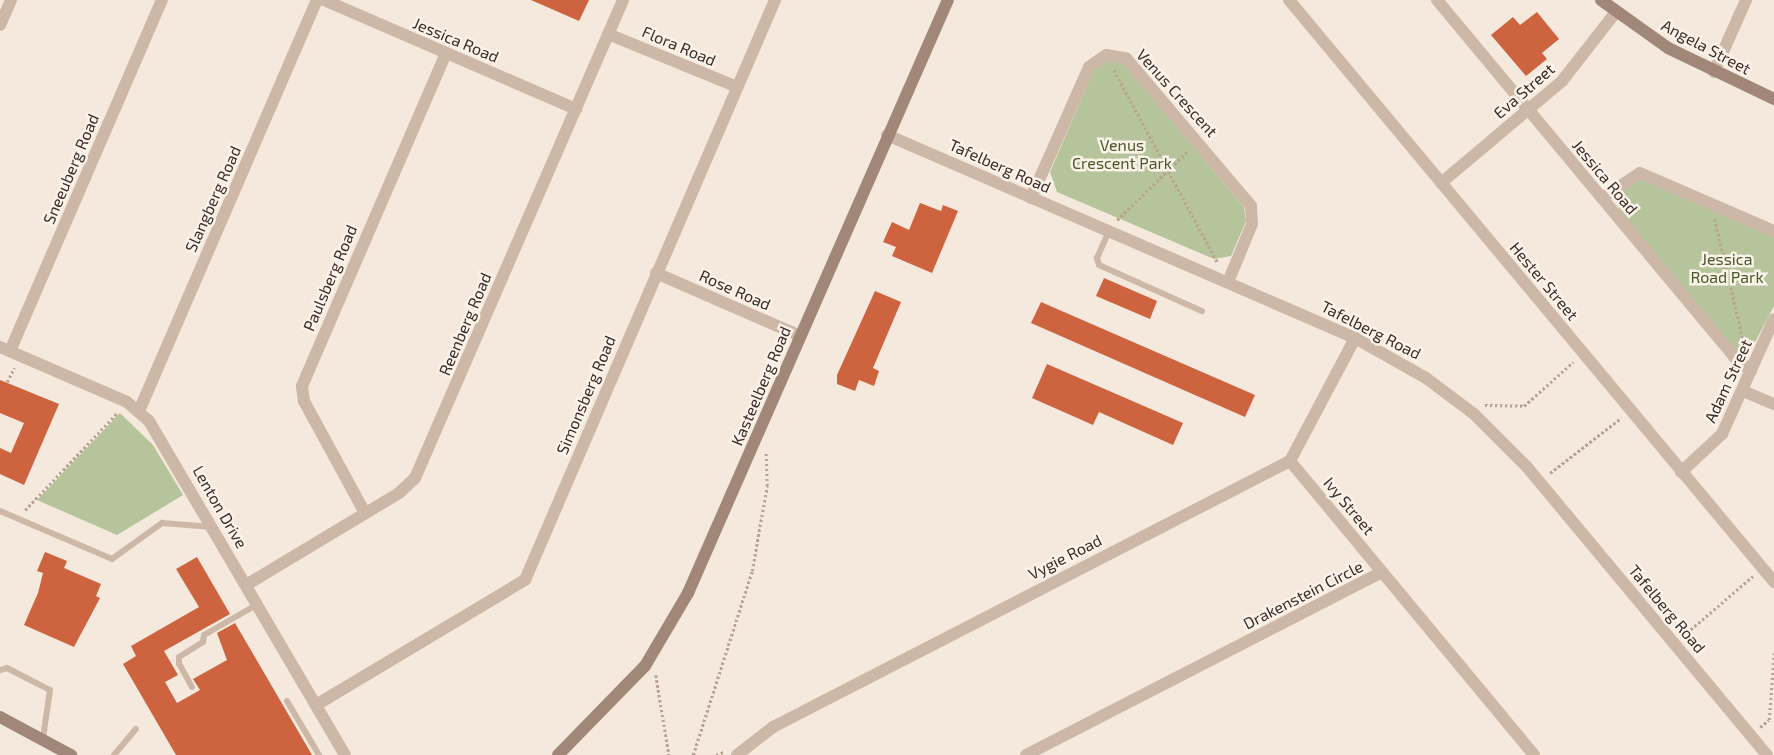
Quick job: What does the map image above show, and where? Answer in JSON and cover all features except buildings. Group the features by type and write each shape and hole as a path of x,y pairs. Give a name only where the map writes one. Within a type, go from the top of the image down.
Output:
{"street":[{"path":"0,25 11,0"},
{"name":"Sneeuberg Road","path":"5,349 162,0"},
{"name":"Slangberg Road","path":"139,411 317,0"},
{"name":"Jessica Road","path":"324,0 576,109"},
{"name":"Reenberg Road","path":"246,585 405,488 418,473 623,0"},
{"name":"Simonsberg Road","path":"316,705 522,584 775,0"},
{"name":"Kasteelberg Road","path":"558,755 620,695 672,624 948,0"},
{"name":"Hester Street","path":"1289,0 1630,412 1774,582"},
{"name":"Jessica Road","path":"1437,0 1734,358 1751,371"},
{"name":"Angela Street","path":"1601,0 1668,48 1714,72 1774,99"},
{"path":"1714,72 1746,0"},
{"name":"Eva Street","path":"1441,183 1562,81 1616,12"},
{"name":"Flora Road","path":"608,34 737,87"},
{"name":"Paulsberg Road","path":"365,513 304,401 302,386 446,53"},
{"path":"1031,198 1089,67 1106,55"},
{"name":"Venus Crescent","path":"1106,55 1131,61 1199,142 1253,212 1230,276"},
{"name":"Tafelberg Road","path":"887,135 1031,198 1230,276 1408,366 1461,403 1539,482 1767,755"},
{"path":"1602,198 1640,173 1774,231"},
{"name":"Rose Road","path":"656,274 800,336"},
{"name":"Adam Street","path":"1681,472 1722,434 1774,319"},
{"path":"1290,461 1355,338"},
{"name":"Lenton Drive","path":"5,349 127,402 139,411 158,432 345,755"},
{"path":"1743,391 1774,404"},
{"name":"Ivy Street","path":"1290,461 1382,572"},
{"name":"Vygie Road","path":"737,755 782,722 1290,461"},
{"name":"Drakenstein Circle","path":"1026,755 1382,572 1534,755"},
{"path":"0,717 43,738 71,755"}],"lane":[{"path":"1109,230 1097,258 1099,265 1202,311"},
{"path":"0,511 112,559 162,523 213,527"},
{"path":"192,687 179,664 179,657 203,642 204,634 258,604"},
{"path":"0,670 7,668 50,690 43,738"},
{"path":"287,701 319,755"},
{"path":"114,755 136,729"}],"path":[{"path":"1106,55 1168,167 1216,262 1230,276"},
{"path":"1109,230 1168,167 1199,142"},
{"path":"1711,203 1751,371"},
{"path":"1461,403 1524,406 1583,353"},
{"path":"17,518 127,402"},
{"path":"1539,482 1630,412"},
{"path":"693,755 752,571 767,486 766,452"},
{"path":"1674,644 1762,569"},
{"path":"1750,735 1769,720 1774,653"},
{"path":"654,671 669,755"}],"green space":[{"name":"Venus Crescent Park","path":"1106,61 1123,63 1244,207 1246,221 1231,256 1214,259 1057,192 1050,172 1094,70"},
{"name":"Jessica Road Park","path":"1635,180 1643,180 1774,237 1774,306 1750,352 1736,351 1619,210 1618,196"},
{"path":"120,413 153,445 183,495 117,535 37,500"}]}
